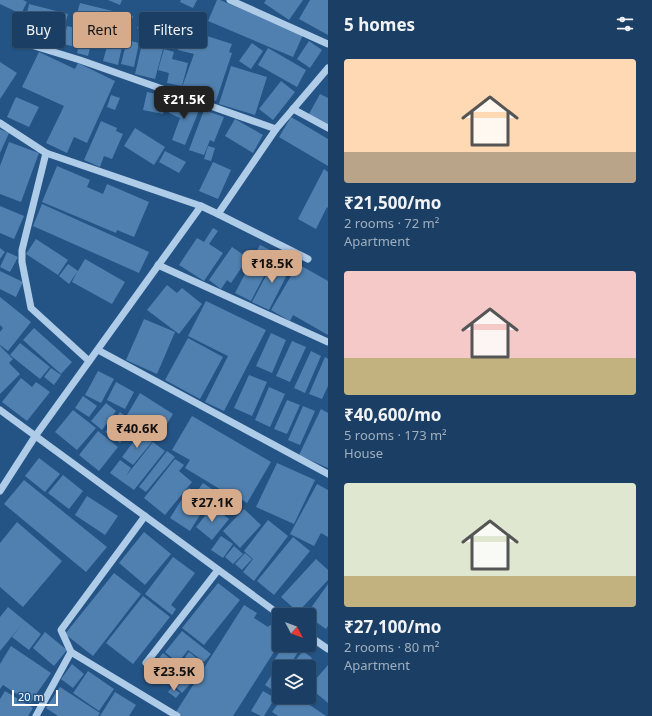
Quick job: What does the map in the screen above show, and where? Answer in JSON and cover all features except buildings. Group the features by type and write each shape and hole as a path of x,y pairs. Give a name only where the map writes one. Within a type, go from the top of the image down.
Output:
{"street":[{"path":"230,0 328,44"},
{"path":"42,48 276,129"},
{"path":"218,214 276,129 328,68"},
{"path":"293,109 328,128"},
{"path":"0,123 46,153 201,206 308,259"},
{"path":"46,153 22,250 22,262 31,308 89,362"},
{"path":"0,491 36,435 201,206"},
{"path":"158,265 328,342"},
{"path":"98,350 328,474"},
{"path":"0,410 272,609"},
{"path":"145,516 61,630 71,652 177,716"},
{"path":"146,663 218,570"},
{"path":"316,641 328,649"},
{"path":"36,716 71,652"}]}
